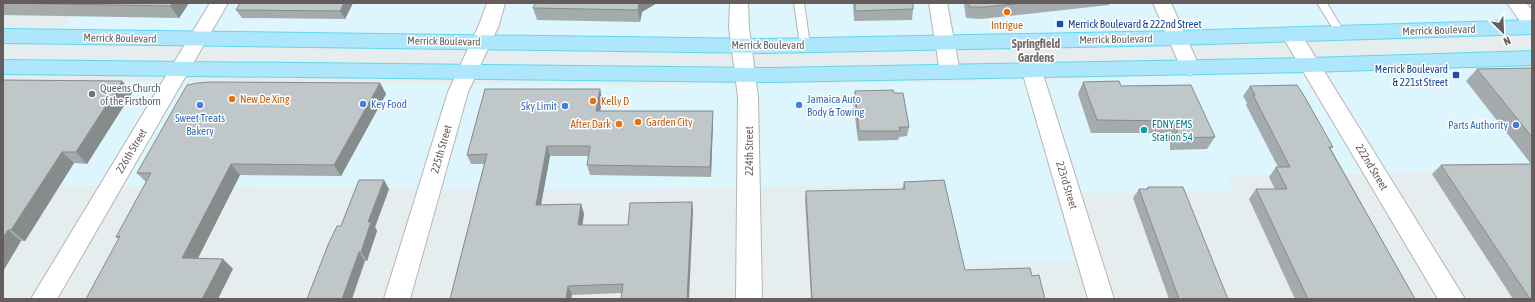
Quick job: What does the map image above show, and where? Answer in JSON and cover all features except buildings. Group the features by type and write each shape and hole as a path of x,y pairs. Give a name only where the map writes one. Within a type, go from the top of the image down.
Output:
{"main road":[{"name":"Merrick Boulevard","path":"3,36 805,45 1177,38 1532,27"},
{"path":"3,67 746,75 1190,68 1532,58"}],"street":[{"name":"226th Street","path":"44,299 219,3"},
{"name":"225th Street","path":"397,299 458,92 481,42 496,3"},
{"name":"224th Street","path":"739,3 739,27 748,97 749,299"},
{"path":"938,3 950,72"},
{"path":"1162,3 1190,68"},
{"path":"1516,3 1532,23"},
{"name":"222nd Street","path":"1291,34 1452,299"},
{"name":"223rd Street","path":"1032,70 1101,299"}],"lane":[{"path":"800,3 805,45"},
{"path":"1322,3 1340,33"}],"shaded area":[{"path":"83,3 1532,3 1532,22 1003,37 579,38 56,33"},
{"path":"1532,66 1532,170 1228,176 1234,191 1056,194 1075,261 921,264 918,184 593,190 3,185 3,81 645,85 953,82"}],"place":[{"name":"Intrigue","path":"1007,12"},
{"name":"Merrick Boulevard & 222nd Street","path":"1060,24"},
{"name":"Merrick Boulevard & 221st Street","path":"1456,75"},
{"name":"Queens Church of the Firstborn","path":"92,94"},
{"name":"New De Xing","path":"232,99"},
{"name":"Kelly D","path":"593,101"},
{"name":"Key Food","path":"363,104"},
{"name":"Sweet Treats Bakery","path":"200,105"},
{"name":"Jamaica Auto Body & Towing","path":"799,105"},
{"name":"Sky Limit","path":"565,106"},
{"name":"Garden City","path":"638,122"},
{"name":"After Dark","path":"619,124"},
{"name":"Parts Authority","path":"1516,125"},
{"name":"FDNY EMS Station 54","path":"1144,130"}],"district":[{"name":"Springfield Gardens","path":"1036,51"}]}
